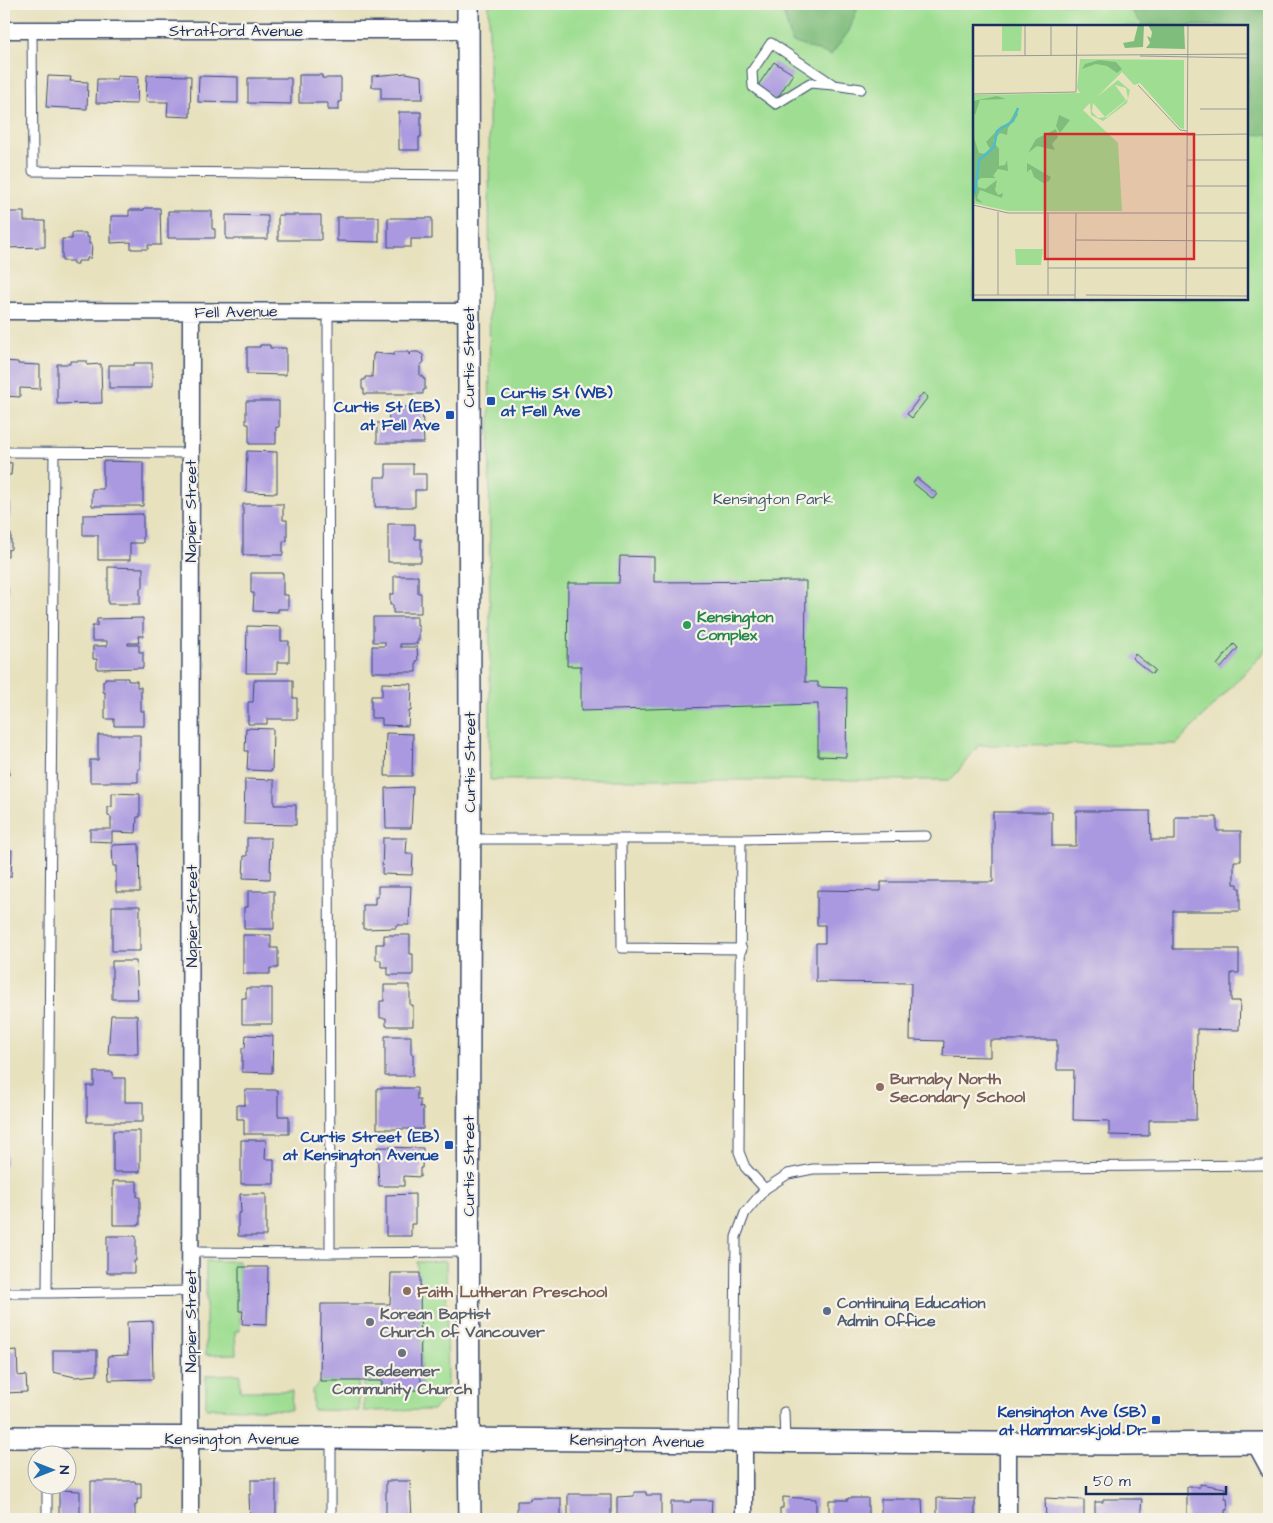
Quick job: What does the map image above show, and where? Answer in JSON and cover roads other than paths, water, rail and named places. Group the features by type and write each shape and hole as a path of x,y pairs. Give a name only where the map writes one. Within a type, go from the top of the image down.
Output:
{"street":[{"name":"Curtis Street","path":"468,4 468,1252 470,1519"},
{"name":"Stratford Avenue","path":"4,30 468,30"},
{"name":"Fell Avenue","path":"4,311 191,312 328,310 468,312"},
{"name":"Napier Street","path":"190,1519 191,312"},
{"name":"Kensington Avenue","path":"4,1437 47,1446 190,1437 1262,1443"},
{"path":"739,1441 744,1519"},
{"path":"1008,1442 1008,1519"},
{"path":"1262,1443 1269,1470"}],"lane":[{"path":"32,31 33,171 469,175"},
{"path":"834,85 772,44 752,71 753,87 776,104 810,84 861,88"},
{"path":"328,310 330,1253"},
{"path":"4,452 54,454 190,453"},
{"path":"47,1294 54,454"},
{"path":"469,839 621,840 926,836"},
{"path":"741,839 742,949 739,1152 745,1167 765,1189"},
{"path":"621,840 622,948 742,949"},
{"path":"739,1441 736,1236 745,1213 765,1189 788,1174 813,1169 1269,1165"},
{"path":"191,1252 468,1252"},
{"path":"4,1293 190,1291"},
{"path":"784,1412 785,1441"},
{"path":"331,1438 331,1519"},
{"path":"47,1496 47,1519"}],"place":[{"name":"Curtis St (WB) at Fell Ave","path":"491,401"},
{"name":"Curtis St (EB) at Fell Ave","path":"450,415"},
{"name":"Kensington Complex","path":"687,625"},
{"name":"Burnaby North Secondary School","path":"880,1087"},
{"name":"Curtis Street (EB) at Kensington Avenue","path":"449,1145"},
{"name":"Faith Lutheran Preschool","path":"407,1291"},
{"name":"Continuing Education Admin Office","path":"827,1311"},
{"name":"Korean Baptist Church of Vancouver","path":"370,1322"},
{"name":"Redeemer Community Church","path":"402,1353"},
{"name":"Kensington Ave (SB) at Hammarskjold Dr","path":"1156,1420"}],"park label":[{"name":"Kensington Park","path":"773,498"}]}
